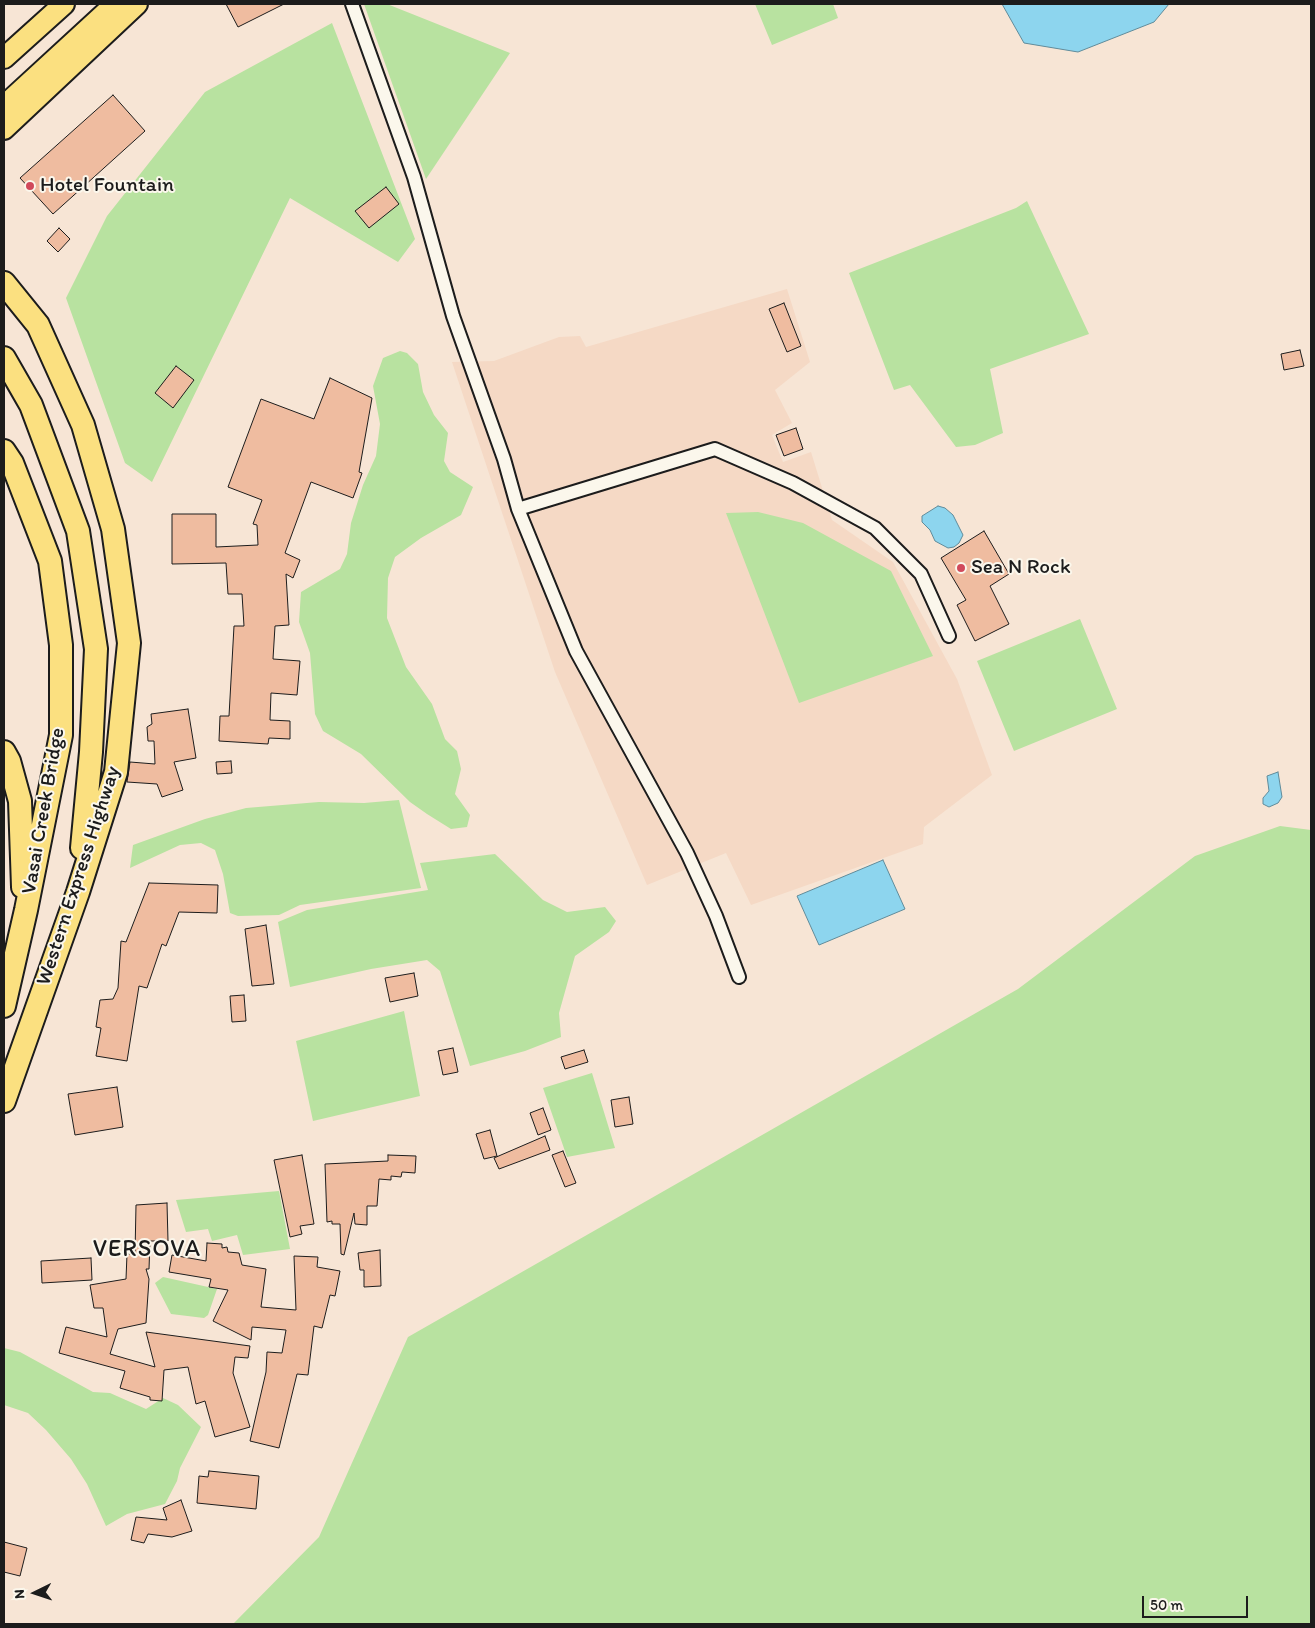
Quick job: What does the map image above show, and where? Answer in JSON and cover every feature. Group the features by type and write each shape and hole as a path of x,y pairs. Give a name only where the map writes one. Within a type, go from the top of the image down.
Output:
{"highway":[{"name":"Western Express Highway","path":"4,283 38,324 83,425 113,529 130,643 116,772 78,892 4,1101"},
{"path":"4,358 30,405 78,531 96,649 91,752 78,892"},
{"name":"Vasai Creek Bridge","path":"4,451 12,463 50,561 61,645 61,735 26,910"},
{"path":"4,752 9,761 20,801 22,872 26,910"},
{"name":"Western Express Highway","path":"4,1006 26,910"}],"main road":[{"path":"4,58 64,4"},
{"path":"4,106 115,4"},
{"path":"4,129 137,4"}],"street":[{"path":"352,4 414,177 453,316 504,459 518,509 576,651 687,853 716,916 739,977"},
{"path":"518,509 715,449 793,483 875,528 921,574 949,636"}],"shaded area":[{"path":"787,289 810,362 775,390 792,423 772,435 783,462 811,452 832,520 893,562 957,679 992,775 924,827 923,844 751,905 726,853 647,885 555,672 452,362 494,361 559,337 580,336 586,347"}],"green space":[{"path":"364,4 387,4 510,53 426,179"},
{"path":"755,4 833,4 838,18 772,45"},
{"path":"332,23 415,239 398,262 290,198 152,482 125,463 66,298 107,216 205,92"},
{"path":"1027,201 1089,334 990,369 1003,433 975,445 956,447 910,385 894,390 849,273 1016,208"},
{"path":"400,351 407,353 418,364 423,392 434,415 448,433 444,461 450,472 473,487 461,515 421,538 395,557 388,578 387,618 406,667 432,704 445,739 457,751 461,769 455,794 470,815 467,827 451,829 410,802 361,754 323,731 315,714 310,653 299,622 301,592 340,569 347,554 351,523 363,485 376,456 380,424 373,386 383,358"},
{"path":"758,512 803,523 891,571 933,656 799,703 726,513"},
{"path":"1080,619 1117,709 1014,751 977,661"},
{"path":"399,800 421,888 300,905 279,915 238,916 230,913 223,874 215,850 201,843 180,845 130,868 133,845 205,819 246,808 319,802 364,803"},
{"path":"1280,826 1311,830 1311,1624 233,1624 319,1537 408,1337 1018,989 1195,856"},
{"path":"495,854 543,900 567,912 605,907 616,921 609,932 575,956 559,1013 561,1037 525,1051 470,1066 440,971 427,960 371,969 290,987 278,922 307,910 428,890 420,863"},
{"path":"404,1011 420,1096 313,1121 296,1041"},
{"path":"592,1073 615,1148 567,1157 543,1088"},
{"path":"279,1191 290,1249 243,1255 237,1235 212,1241 208,1229 186,1232 176,1200"},
{"path":"163,1277 217,1289 208,1315 204,1318 171,1314 155,1283"},
{"path":"4,1348 20,1352 93,1392 110,1393 146,1409 163,1398 178,1405 201,1427 180,1468 177,1481 165,1504 127,1514 106,1526 87,1484 71,1459 46,1430 28,1413 4,1405"}],"water":[{"path":"1002,4 1169,4 1154,22 1078,52 1024,43"},
{"path":"938,506 945,508 953,515 963,535 959,543 954,547 948,548 935,541 930,530 922,522 922,516"},
{"path":"1278,772 1282,797 1278,803 1269,807 1263,804 1263,798 1269,791 1267,776"},
{"path":"883,860 905,909 819,945 797,896"}],"building":[{"path":"226,4 284,4 238,27"},
{"path":"113,95 145,131 53,214 20,178"},
{"path":"386,187 399,204 369,228 355,211"},
{"path":"59,228 70,239 58,252 47,241"},
{"path":"784,303 801,346 787,352 769,309"},
{"path":"1300,350 1304,366 1284,370 1281,354"},
{"path":"176,366 194,380 173,408 155,393"},
{"path":"330,378 372,398 359,472 362,473 353,498 311,482 285,553 300,560 293,578 286,574 289,625 275,626 273,659 300,661 297,695 271,693 270,720 290,721 290,739 269,738 268,744 219,741 220,716 229,716 234,626 244,626 242,594 228,594 226,563 172,564 172,514 216,514 216,547 258,545 257,525 253,524 262,500 228,487 261,399 314,419"},
{"path":"796,428 803,449 784,456 776,435"},
{"path":"984,531 1009,574 990,586 1009,624 975,641 957,605 966,600 941,558"},
{"path":"188,709 196,758 174,762 183,790 162,797 157,784 127,782 130,762 155,764 154,741 148,741 147,727 152,724 151,714"},
{"path":"231,761 232,773 217,774 216,762"},
{"path":"149,883 218,885 217,913 179,912 166,946 162,944 147,988 139,986 127,1061 96,1056 101,1028 96,1027 100,1000 113,999 118,988 121,941 126,942"},
{"path":"266,925 274,984 252,986 245,929"},
{"path":"414,973 418,996 390,1002 385,978"},
{"path":"244,995 246,1021 232,1022 230,996"},
{"path":"453,1048 458,1072 443,1075 438,1051"},
{"path":"584,1050 588,1062 565,1069 561,1057"},
{"path":"117,1087 123,1127 75,1135 68,1094"},
{"path":"629,1097 633,1124 615,1127 611,1100"},
{"path":"543,1108 551,1130 538,1135 530,1113"},
{"path":"490,1130 497,1156 484,1159 476,1134"},
{"path":"545,1136 550,1150 499,1169 494,1158"},
{"path":"563,1151 576,1183 565,1187 552,1155"},
{"path":"302,1155 314,1224 300,1226 302,1234 290,1237 274,1160"},
{"path":"388,1155 416,1156 415,1173 402,1172 401,1177 391,1176 391,1180 379,1179 377,1206 367,1206 367,1225 355,1224 354,1213 344,1255 341,1254 340,1224 332,1224 332,1221 327,1222 325,1164 388,1161"},
{"path":"167,1203 168,1241 150,1241 149,1269 146,1269 149,1279 146,1323 118,1329 110,1354 155,1367 146,1332 250,1346 248,1358 235,1357 233,1373 250,1427 215,1437 205,1401 196,1404 188,1367 164,1370 162,1401 150,1400 150,1397 120,1388 125,1371 59,1353 66,1327 107,1337 103,1308 94,1308 90,1285 126,1279 127,1254 135,1254 136,1205"},
{"path":"207,1243 222,1244 222,1248 227,1247 228,1252 239,1253 242,1265 266,1269 261,1307 296,1310 294,1256 318,1257 317,1267 340,1271 335,1296 330,1295 322,1328 314,1326 308,1375 297,1374 279,1448 250,1441 266,1372 267,1352 282,1353 286,1330 252,1327 251,1340 213,1321 228,1290 209,1287 211,1279 169,1272 172,1255 206,1261"},
{"path":"380,1250 381,1286 364,1287 364,1270 360,1270 358,1253"},
{"path":"91,1258 92,1280 42,1283 41,1261"},
{"path":"209,1471 259,1476 256,1509 197,1503 199,1476 208,1477"},
{"path":"181,1500 192,1531 172,1537 148,1534 144,1543 131,1540 136,1517 167,1520 163,1508"},
{"path":"4,1542 27,1548 20,1576 4,1572"}],"place":[{"name":"Hotel Fountain","path":"30,186"},
{"name":"Sea N Rock","path":"961,568"}],"district":[{"name":"VERSOVA","path":"147,1250"}]}
